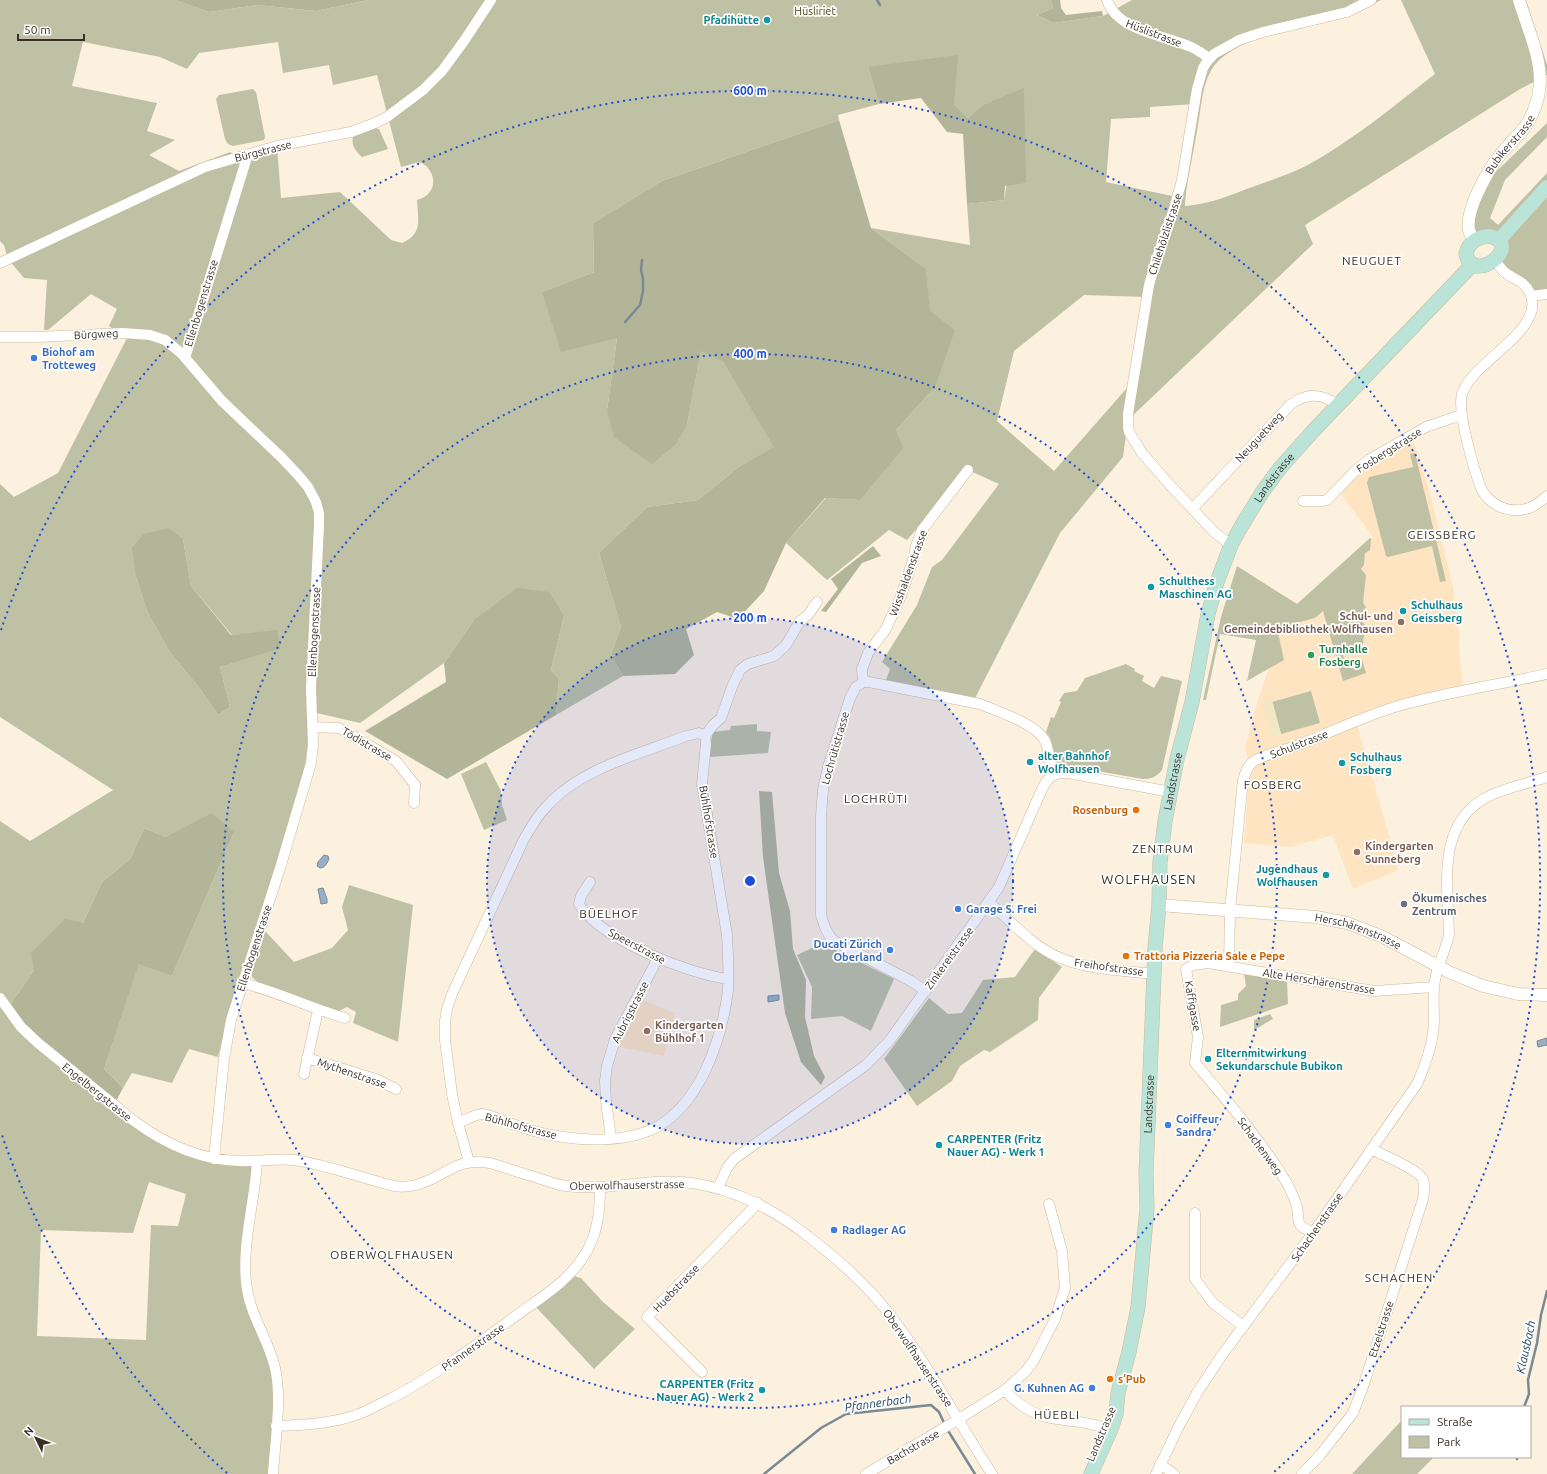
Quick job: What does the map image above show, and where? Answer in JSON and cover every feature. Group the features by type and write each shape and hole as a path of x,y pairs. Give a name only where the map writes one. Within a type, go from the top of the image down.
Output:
{"main road":[{"path":"1499,240 1547,187"},
{"path":"1489,236 1499,240 1502,248 1495,261 1484,265 1473,264 1468,260 1466,254 1468,247 1475,240 1489,236"},
{"name":"Landstrasse","path":"1083,1474 1118,1393 1129,1352 1138,1307 1147,1208 1146,1174 1154,948 1159,905 1160,862 1177,759 1192,702 1208,614 1217,582 1231,545 1248,515 1275,474 1293,452 1337,405 1473,264"},
{"name":"Landstrasse","path":"1091,1474 1111,1430 1116,1414 1118,1393"}],"street":[{"name":"Bürgstrasse","path":"0,263 187,175 221,162 276,146 351,132 387,117 414,98 437,76 464,41 491,0"},
{"name":"Hüslistrasse","path":"1107,0 1112,11 1127,24 1192,47 1209,58"},
{"path":"1209,58 1228,46 1249,37 1276,29 1338,15 1371,0"},
{"name":"Bubikerstrasse","path":"1475,240 1470,232 1469,226 1478,194 1492,165 1527,124 1533,112 1539,91 1540,76 1538,62 1519,0"},
{"name":"Chilehölzlistrasse","path":"1209,58 1203,68 1197,89 1185,164 1177,197 1149,285 1128,426 1132,437 1142,453 1220,538 1231,545"},
{"name":"Ellenbogenstrasse","path":"214,1159 224,1059 232,1020 281,865 311,763 313,727 312,688 319,525 316,502 308,487 298,475 222,401 185,358 248,154"},
{"path":"1495,261 1506,274 1524,284 1532,296 1532,312 1527,322 1467,385 1461,401 1461,415 1480,486 1490,501 1501,508 1522,510 1535,505 1547,496"},
{"path":"1532,296 1547,294"},
{"name":"Bürgweg","path":"0,337 38,337 123,333 144,334 156,336 165,340 177,349 185,358"},
{"name":"Neuguetweg","path":"1193,508 1291,404 1302,398 1317,396 1326,397 1337,405"},
{"name":"Fosbergstrasse","path":"1303,501 1326,500 1356,470 1370,459 1433,424 1461,415"},
{"name":"Wisshaldenstrasse","path":"863,682 862,669 868,653 886,629 901,596 922,530 968,470"},
{"path":"469,1162 458,1123 452,1094 445,1040 445,1021 447,1009 452,994 523,841 536,820 548,804 586,776 686,736 699,733 705,736 720,718 740,670 748,664 774,656 786,645 800,621 808,615 818,602"},
{"name":"Schulstrasse","path":"1229,966 1230,910 1244,780 1247,768 1252,762 1396,706 1464,690 1547,674"},
{"path":"863,682 877,683 980,704 1011,717 1034,729 1042,736 1047,747 1050,764 1054,774 1068,773 1171,792"},
{"name":"Lochrütistrasse","path":"863,682 856,687 850,698 828,767 823,790 821,816 821,914 828,935 834,941 907,979 926,991"},
{"name":"Tödistrasse","path":"313,727 339,728 396,761 415,785 414,803"},
{"name":"Bühlhofstrasse","path":"458,1123 481,1114 528,1130 556,1136 585,1139 611,1138 635,1135 651,1129 663,1123 684,1105 701,1077 714,1050 726,1004 728,979 727,935 702,784 706,744 705,736"},
{"name":"Zinkereistrasse","path":"718,1188 727,1168 734,1159 871,1060 890,1040 999,887 1042,789 1048,779 1054,774"},
{"name":"Schachenstrasse","path":"1156,1474 1197,1393 1222,1355 1313,1233 1416,1084 1428,1057 1433,1037 1434,987 1438,966 1447,946 1449,935 1447,859 1454,834 1460,823 1475,805 1492,795 1547,777"},
{"name":"Speerstrasse","path":"590,882 581,896 579,904 582,909 601,926 618,937 658,958 695,972 728,979"},
{"name":"Freihofstrasse","path":"989,902 1043,949 1057,957 1078,964 1154,973"},
{"name":"Herschärenstrasse","path":"1159,905 1316,917 1347,923 1381,936 1451,973 1483,986 1518,994 1547,995"},
{"name":"Aubrigstrasse","path":"611,1138 606,1101 605,1081 607,1066 615,1039 658,958"},
{"name":"Kaffigasse","path":"1195,1063 1198,1038 1186,969 1193,965 1208,963 1229,966"},
{"name":"Alte Herschärenstrasse","path":"1229,966 1374,991 1434,987"},
{"path":"243,983 345,1018"},
{"name":"Engelbergstrasse","path":"0,998 21,1026 38,1043 134,1121 150,1133 170,1144 214,1159"},
{"name":"Mythenstrasse","path":"304,1074 318,1010"},
{"name":"Mythenstrasse","path":"307,1058 376,1079 396,1090"},
{"name":"Schachenweg","path":"1195,1063 1243,1121 1279,1170 1291,1191 1297,1207 1297,1220 1300,1225 1313,1233"},
{"name":"Etzelstrasse","path":"1302,1474 1320,1455 1353,1413 1364,1384 1423,1199 1425,1188 1422,1178 1414,1170 1371,1149"},
{"name":"Oberwolfhauserstrasse","path":"214,1159 240,1161 292,1160 321,1166 394,1186 405,1187 431,1180 454,1167 469,1162 479,1161 570,1187 600,1187 665,1182 691,1183 718,1188 758,1203 795,1226 850,1271 891,1316 917,1352 952,1424 992,1474"},
{"path":"257,1161 256,1180 246,1240 246,1281 247,1291 255,1319 271,1354 276,1372 278,1388 273,1474"},
{"name":"Pfannerstrasse","path":"276,1426 330,1422 358,1415 426,1378 483,1340 566,1279 579,1264 588,1250 597,1225 600,1210 600,1187"},
{"name":"Huebstrasse","path":"702,1372 648,1318 758,1203"},
{"name":"Bachstrasse","path":"866,1474 952,1424 1005,1390 1026,1371 1034,1360 1055,1318 1065,1288 1062,1252 1049,1204"},
{"path":"1195,1213 1195,1279 1213,1303 1243,1326"},
{"path":"1005,1390 1018,1404 1046,1417 1089,1423 1104,1428"},
{"path":"1160,1464 1174,1474"}],"shaded area":[{"path":"1413,440 1428,486 1453,587 1459,633 1459,651 1463,687 1356,721 1398,870 1353,889 1333,835 1291,847 1244,843 1249,780 1251,772 1245,748 1258,700 1269,668 1284,660 1277,628 1315,618 1364,565 1365,553 1371,539 1370,538 1374,538 1340,493 1352,479 1368,466"},
{"name":"Kindergarten Bühlhof 1","path":"640,999 675,1013 664,1056 615,1046"}],"green space":[{"name":"Hüsliriet","path":"0,0 175,0 209,12 257,5 316,11 368,0 1051,0 1053,8 1037,15 1053,23 1103,16 1132,0 1381,0 1350,16 1272,34 1254,40 1236,48 1222,57 1208,76 1203,92 1188,178 1185,206 1220,199 1281,177 1306,166 1340,146 1435,74 1401,0 1526,0 1547,65 1547,75 1520,89 1305,225 1313,244 1128,420 1123,457 1060,533 975,698 886,680 890,669 882,662 917,605 932,567 942,560 999,484 968,470 907,540 889,530 827,580 786,543 826,498 860,500 896,430 935,387 926,269 871,228 970,245 967,204 1004,200 1024,89 982,105 968,118 954,104 868,67 879,104 838,115 839,120 662,181 593,223 594,272 542,292 617,338 607,410 687,425 701,350 723,362 775,447 740,466 698,500 647,507 599,553 621,627 611,654 623,676 556,715 559,679 551,670 564,616 474,620 444,663 360,723 308,711 309,732 304,776 277,865 234,992 218,1057 189,1049 172,1083 132,1073 123,1088 104,1069 139,963 172,976 234,832 166,837 144,828 130,859 102,882 83,923 34,970 8,1008 114,1105 187,1151 257,1161 245,1271 274,1366 273,1474 0,1474 0,821 30,841 113,790 0,717 0,484 14,497 58,473 127,338 109,326 117,309 91,294 48,330 44,330 47,280 24,278 8,259 4,245 0,241","holes":["83,42 160,57 187,69 199,53 278,42 283,73 329,65 333,85 377,75 401,167 419,162 424,164 431,172 433,177 432,187 427,195 417,200 418,226 413,235 402,243 391,240 340,192 281,198 277,146 236,157 230,152 179,171 149,155 175,140 147,131 157,103 72,86","1195,104 1177,197 1106,182 1111,119 1150,117 1150,107","1084,295 1146,297 1134,380 1054,471 997,421 1014,351","183,539 191,586 232,635 278,631 279,649 220,667 230,707 218,715 201,690 169,651 147,611 136,577","149,1182 186,1194 178,1226 151,1225 146,1340 37,1336 41,1230 133,1233"]},
{"path":"175,0 368,0 316,11 257,5 209,12"},
{"path":"1051,0 1060,0 1061,8 1066,15 1102,11 1103,16 1053,23 1037,15 1053,8"},
{"path":"958,55 954,104 968,118 982,105 1024,88 1026,183 1005,186 1004,200 967,204 963,134 947,132 921,98 879,104 868,67"},
{"path":"253,89 256,92 265,137 264,140 233,146 228,144 225,139 216,99 219,95"},
{"path":"839,120 871,228 926,269 930,311 955,330 935,387 896,430 903,448 860,500 825,498 786,543 764,591 738,619 717,612 686,629 694,655 675,674 623,676 611,654 621,627 599,553 647,507 698,500 740,466 774,447 723,362 701,351 687,425 676,444 652,464 614,437 607,410 617,338 561,352 542,292 594,272 593,223 662,181"},
{"path":"1547,123 1547,137 1505,180 1490,218 1498,225 1547,173 1547,294 1532,296 1502,269 1502,249 1471,235 1481,186"},
{"path":"375,128 379,129 388,149 362,157 354,148 353,137"},
{"path":"1415,453 1446,581 1440,582 1432,546 1388,557 1386,556 1367,483 1369,477 1413,467 1410,454"},
{"path":"169,528 183,539 191,586 231,635 278,630 280,649 220,667 230,707 218,715 201,690 169,651 147,611 136,577 132,547 144,534"},
{"path":"1370,538 1370,550 1365,553 1364,565 1361,569 1366,575 1363,603 1366,607 1360,616 1360,619 1365,625 1363,644 1352,654 1343,655 1344,660 1362,660 1366,673 1343,681 1323,611 1315,618 1277,628 1284,660 1247,681 1256,640 1220,634 1206,700 1203,700 1221,617 1237,566 1297,604"},
{"path":"873,546 881,556 862,563 826,612 821,611 838,589 831,579"},
{"path":"517,588 549,592 564,616 551,670 559,679 556,715 447,779 365,731 446,682 444,663 474,620"},
{"path":"1126,664 1135,669 1134,671 1144,676 1142,681 1154,688 1161,676 1182,681 1162,770 1154,777 1143,779 1057,764 1054,761 1054,753 1050,738 1046,732 1051,717 1054,718 1061,702 1059,701 1064,693 1077,691 1085,678"},
{"path":"1311,691 1320,723 1281,734 1272,702"},
{"path":"757,724 757,731 771,732 768,753 710,757 708,755 713,732 730,730 731,726"},
{"path":"486,762 501,791 502,805 507,820 484,830 461,774"},
{"path":"759,791 772,792 779,873 790,911 793,949 806,980 805,1017 814,1056 825,1077 821,1085 801,1062 785,1013 763,857"},
{"path":"212,813 234,832 172,976 139,964 104,1069 123,1088 114,1105 63,1064 8,1008 34,970 31,953 65,919 83,923 102,882 130,859 144,828 166,837"},
{"path":"349,885 413,905 398,1042 353,1023 356,1012 347,1007 337,1012 259,983 252,977 252,968 265,931 294,962 332,948 348,930 342,907"},
{"path":"827,941 836,950 894,979 871,1031 842,1016 811,1019 812,987 797,955"},
{"path":"1035,949 1062,967 1039,998 1038,1020 990,1052 984,1050 960,1066 952,1081 917,1106 884,1059 929,998 948,1014 962,1013 983,980 1015,977"},
{"path":"1244,973 1287,980 1288,1004 1220,1027 1221,1005 1238,1000 1238,994 1246,986"},
{"path":"1270,1014 1273,1019 1254,1030 1254,1020"},
{"path":"574,1276 581,1278 603,1302 635,1329 594,1369 535,1306"},
{"path":"1401,1421 1401,1458 1433,1458 1417,1474 1352,1474"}],"sand":[{"path":"1272,700 1281,734 1272,736 1270,729 1268,729 1262,702"}],"water":[{"path":"324,855 328,856 329,859 325,866 320,868 317,866 318,862"},
{"path":"323,888 327,903 321,904 318,889"},
{"path":"779,995 779,1000 768,1002 768,996"},
{"path":"1547,1038 1547,1045 1538,1047 1537,1041"}],"waterway":[{"path":"877,0 880,5"},
{"path":"625,322 640,305 643,291 641,270 642,260"},
{"name":"Klausbach","path":"1524,1406 1529,1394 1528,1380 1547,1291"},
{"name":"Pfannerbach","path":"764,1474 821,1428 846,1414 931,1405 939,1412 945,1425"},
{"name":"Pfannerbach","path":"947,1429 975,1474"}],"place":[{"name":"Pfadihütte","path":"767,20"},
{"name":"Biohof am Trotteweg","path":"34,358"},
{"name":"Schulthess Maschinen AG","path":"1151,587"},
{"name":"Schulhaus Geissberg","path":"1403,611"},
{"name":"Schul- und Gemeindebibliothek Wolfhausen","path":"1401,622"},
{"name":"Turnhalle Fosberg","path":"1311,655"},
{"name":"alter Bahnhof Wolfhausen","path":"1030,762"},
{"name":"Schulhaus Fosberg","path":"1342,763"},
{"name":"Rosenburg","path":"1136,810"},
{"name":"Kindergarten Sunneberg","path":"1357,852"},
{"name":"Jugendhaus Wolfhausen","path":"1326,875"},
{"name":"Ökumenisches Zentrum","path":"1404,904"},
{"name":"Garage S. Frei","path":"958,909"},
{"name":"Ducati Zürich Oberland","path":"890,950"},
{"name":"Trattoria Pizzeria Sale e Pepe","path":"1126,956"},
{"name":"Kindergarten Bühlhof 1","path":"647,1031"},
{"name":"Elternmitwirkung Sekundarschule Bubikon","path":"1208,1059"},
{"name":"Coiffeur Sandra","path":"1168,1125"},
{"name":"CARPENTER (Fritz Nauer AG) - Werk 1","path":"939,1145"},
{"name":"Radlager AG","path":"834,1230"},
{"name":"s‘Pub","path":"1110,1379"},
{"name":"G. Kuhnen AG","path":"1092,1388"},
{"name":"CARPENTER (Fritz Nauer AG) - Werk 2","path":"762,1390"}],"district":[{"name":"NEUGUET","path":"1372,261"},
{"name":"GEISSBERG","path":"1442,535"},
{"name":"FOSBERG","path":"1273,785"},
{"name":"LOCHRÜTI","path":"876,799"},
{"name":"ZENTRUM","path":"1163,849"},
{"name":"WOLFHAUSEN","path":"1149,879"},
{"name":"BÜELHOF","path":"609,914"},
{"name":"OBERWOLFHAUSEN","path":"392,1255"},
{"name":"SCHACHEN","path":"1399,1278"},
{"name":"HÜEBLI","path":"1057,1415"}]}
